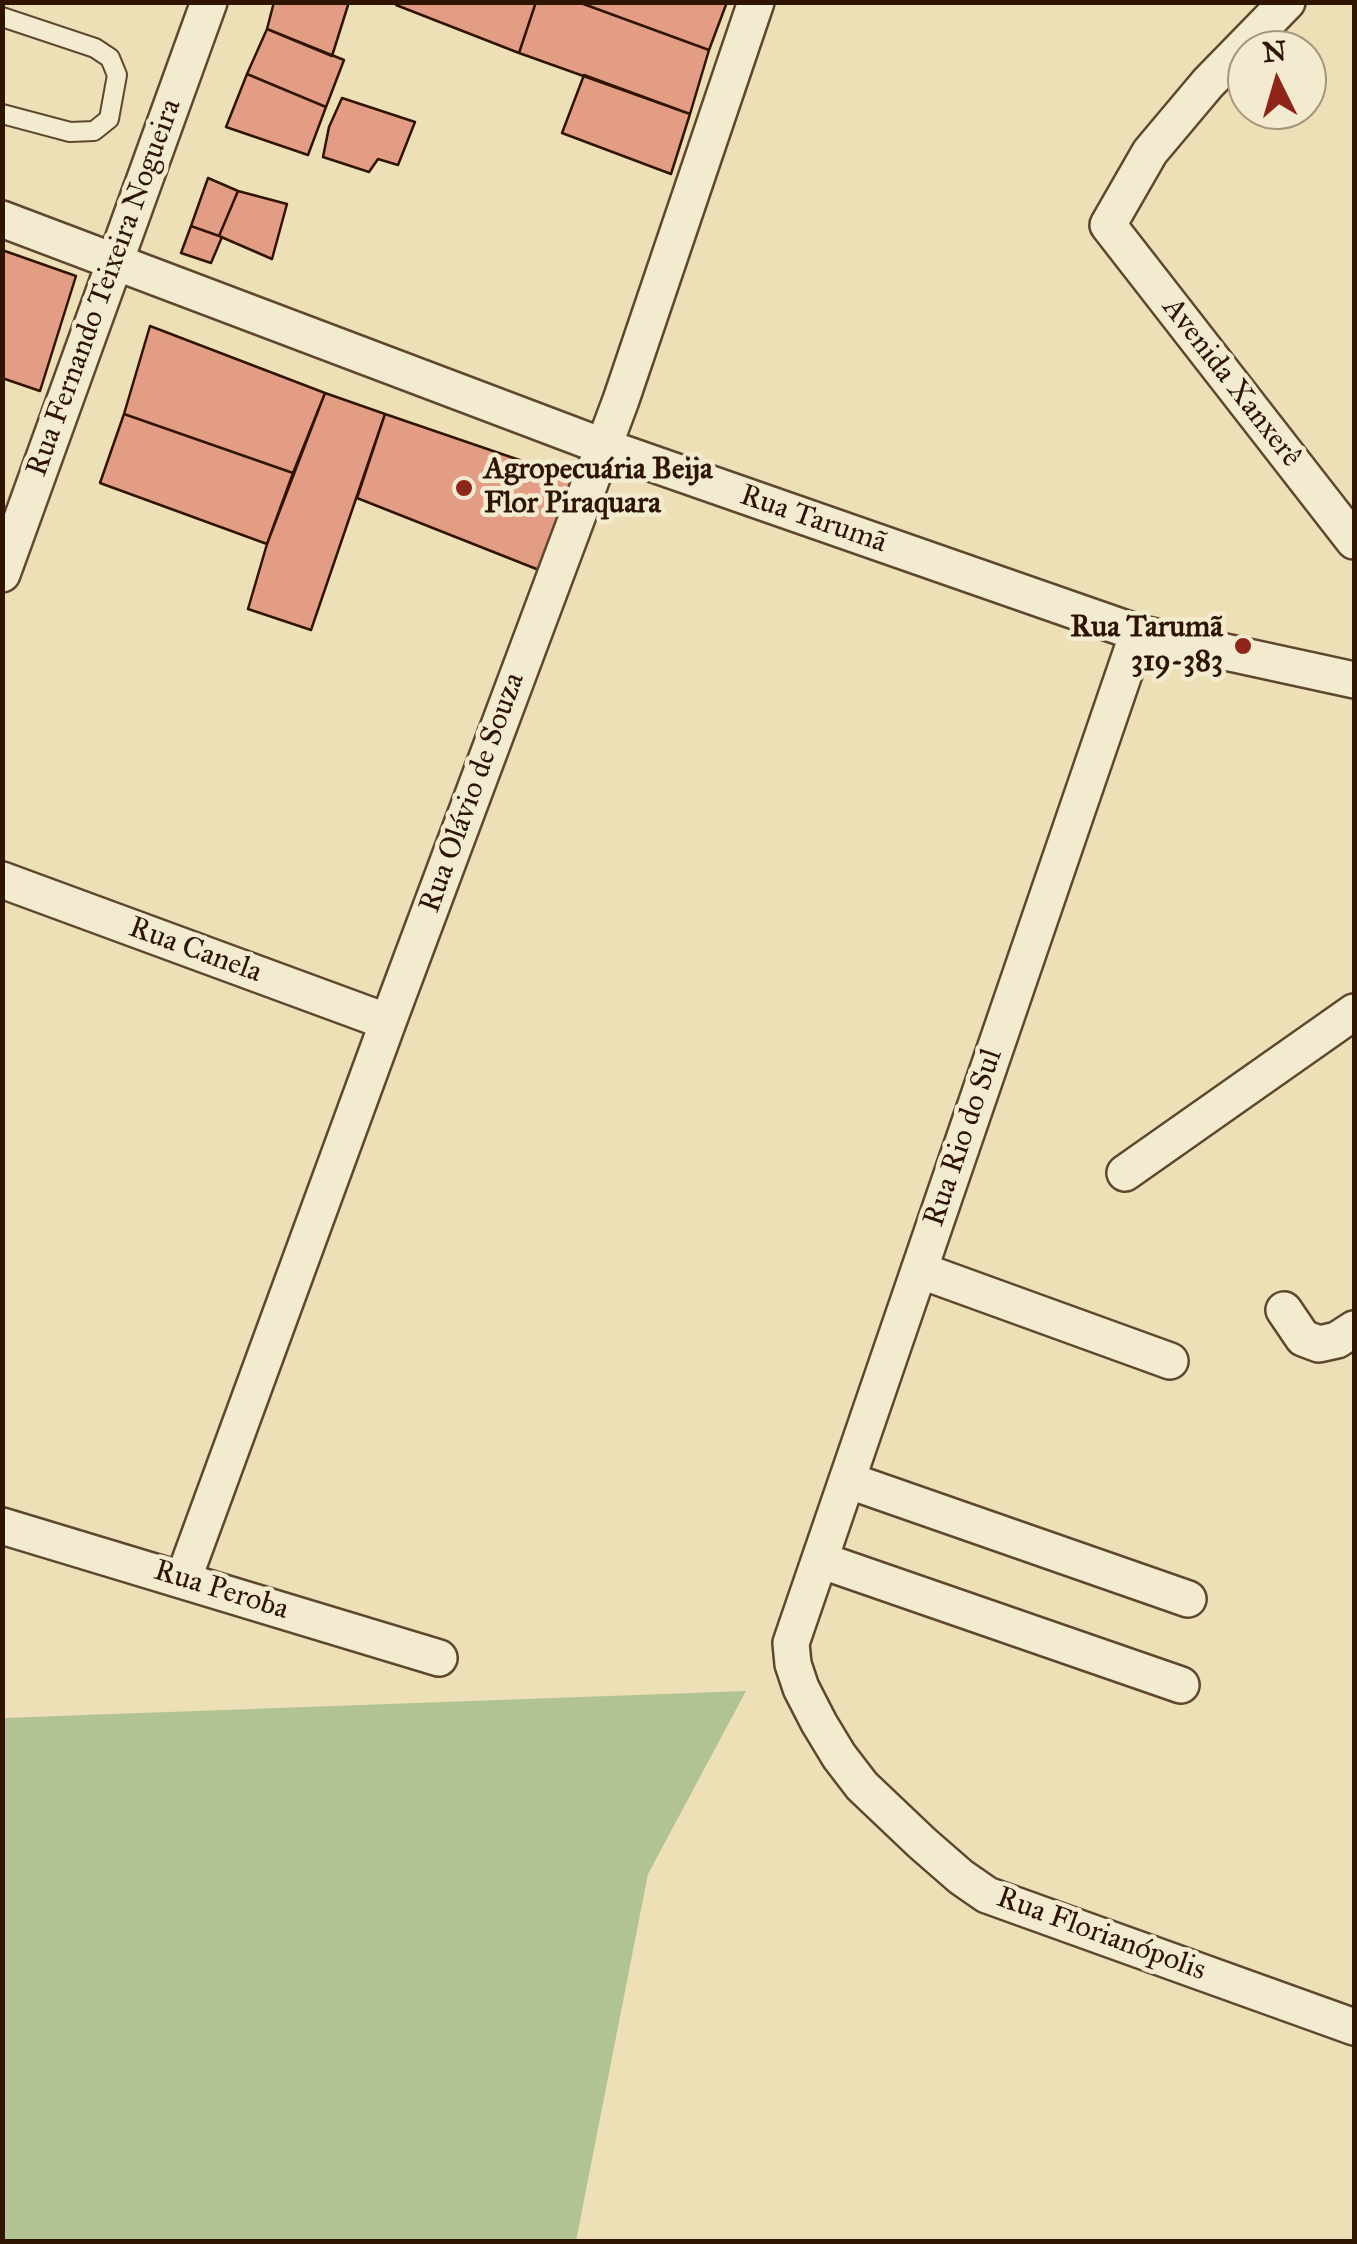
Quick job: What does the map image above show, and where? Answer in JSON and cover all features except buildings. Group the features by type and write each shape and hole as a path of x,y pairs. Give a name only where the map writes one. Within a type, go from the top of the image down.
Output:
{"street":[{"name":"Rua Fernando Teixeira Nogueira","path":"2,574 209,2"},
{"name":"Rua Olávio de Souza","path":"183,1580 621,400 756,2"},
{"name":"Avenida Xanxerê","path":"1287,2 1208,83 1150,152 1108,225 1354,541"},
{"name":"Rua Tarumã","path":"2,219 602,446 1138,634 1354,680"},
{"name":"Rua Rio do Sul","path":"791,1643 1138,634"},
{"name":"Rua Canela","path":"2,880 388,1022"},
{"path":"1125,1172 1354,1012"},
{"path":"919,1270 1170,1362"},
{"path":"1284,1310 1303,1338 1320,1344 1337,1340 1354,1329"},
{"path":"847,1480 1188,1599"},
{"name":"Rua Peroba","path":"2,1526 438,1658"},
{"path":"820,1560 1181,1685"},
{"name":"Rua Florianópolis","path":"791,1643 800,1688 840,1756 862,1786 961,1877 987,1894 1354,2027"}],"lane":[{"path":"2,17 94,48 110,58 118,74 110,119 94,131 70,132 2,114"}],"green space":[{"path":"746,1691 648,1874 576,2241 3,2241 3,1718"}],"place":[{"name":"Agropecuária Beija Flor Piraquara","path":"464,488"},
{"name":"Rua Tarumã 319-383","path":"1243,646"}]}
